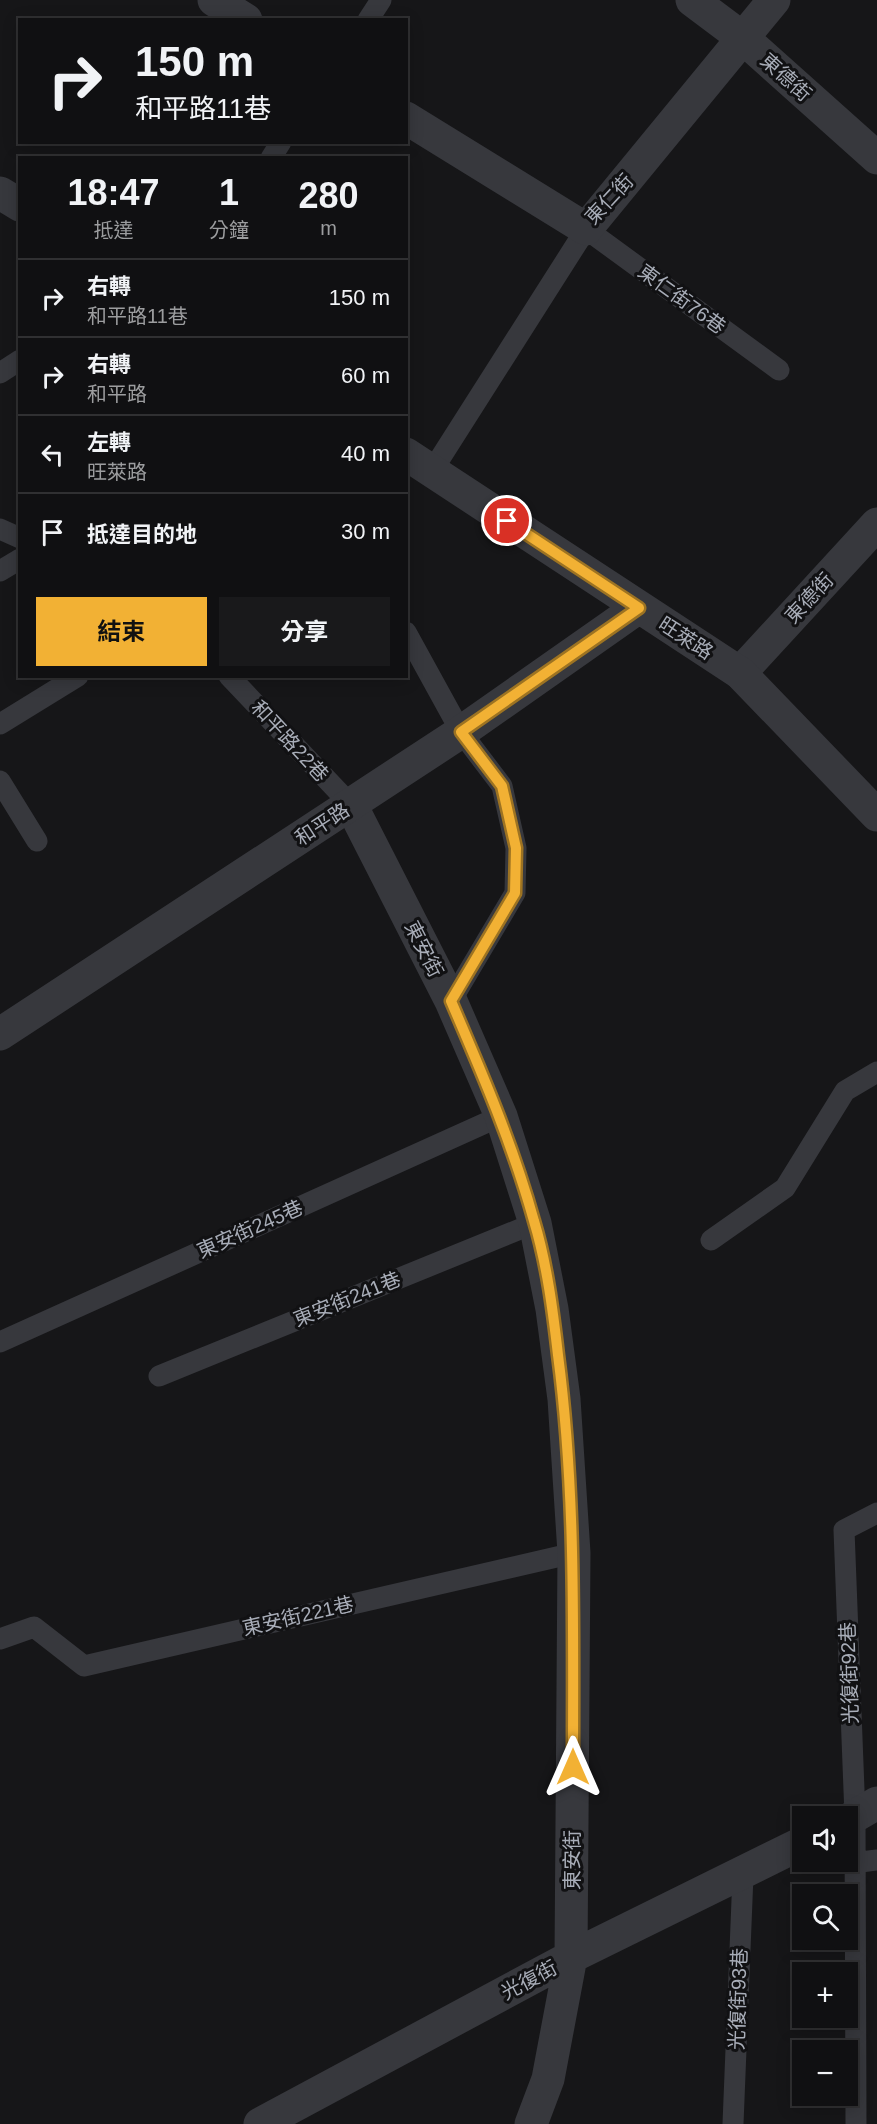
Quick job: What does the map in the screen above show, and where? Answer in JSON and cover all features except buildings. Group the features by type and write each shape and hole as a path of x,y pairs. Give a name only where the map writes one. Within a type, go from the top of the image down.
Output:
{"street":[{"path":"214,0 243,18"},
{"name":"東德街","path":"692,0 744,39 877,158"},
{"name":"東仁街","path":"408,119 586,229 774,0"},
{"path":"0,193 18,205"},
{"name":"旺萊路","path":"419,463 740,673 877,815"},
{"name":"東德街","path":"740,673 877,524"},
{"name":"和平路","path":"0,1034 461,732 639,608"},
{"name":"東安街","path":"351,805 451,1001 501,1116 535,1223 552,1309 564,1399 574,1553 572,1957 548,2079 531,2124"},
{"name":"光復街","path":"260,2124 572,1957 743,1875 792,1848"}],"lane":[{"path":"369,18 381,0"},
{"path":"419,463 586,229"},
{"name":"東仁街76巷","path":"586,229 779,370"},
{"path":"0,373 18,361"},
{"path":"0,529 18,537"},
{"path":"0,572 18,560"},
{"path":"408,636 461,732 502,786 516,848 515,893 451,1001"},
{"path":"0,724 75,678"},
{"name":"和平路22巷","path":"231,678 351,805"},
{"path":"0,781 37,841"},
{"path":"711,1240 785,1188 845,1091 877,1072"},
{"name":"東安街245巷","path":"0,1342 501,1116"},
{"name":"東安街241巷","path":"159,1376 535,1223"},
{"name":"光復街92巷","path":"860,1813 844,1530 877,1513"},
{"name":"東安街221巷","path":"0,1639 34,1627 84,1666 574,1553"},
{"path":"858,1862 877,1860"},
{"name":"光復街92巷","path":"853,1872 856,2124"},
{"name":"光復街93巷","path":"733,2124 743,1875"}],"route":[{"path":"507,521 639,608 461,732 502,786 516,848 515,893 451,1001 501,1116 535,1223 552,1309 564,1399 574,1553 573,1767"}]}
